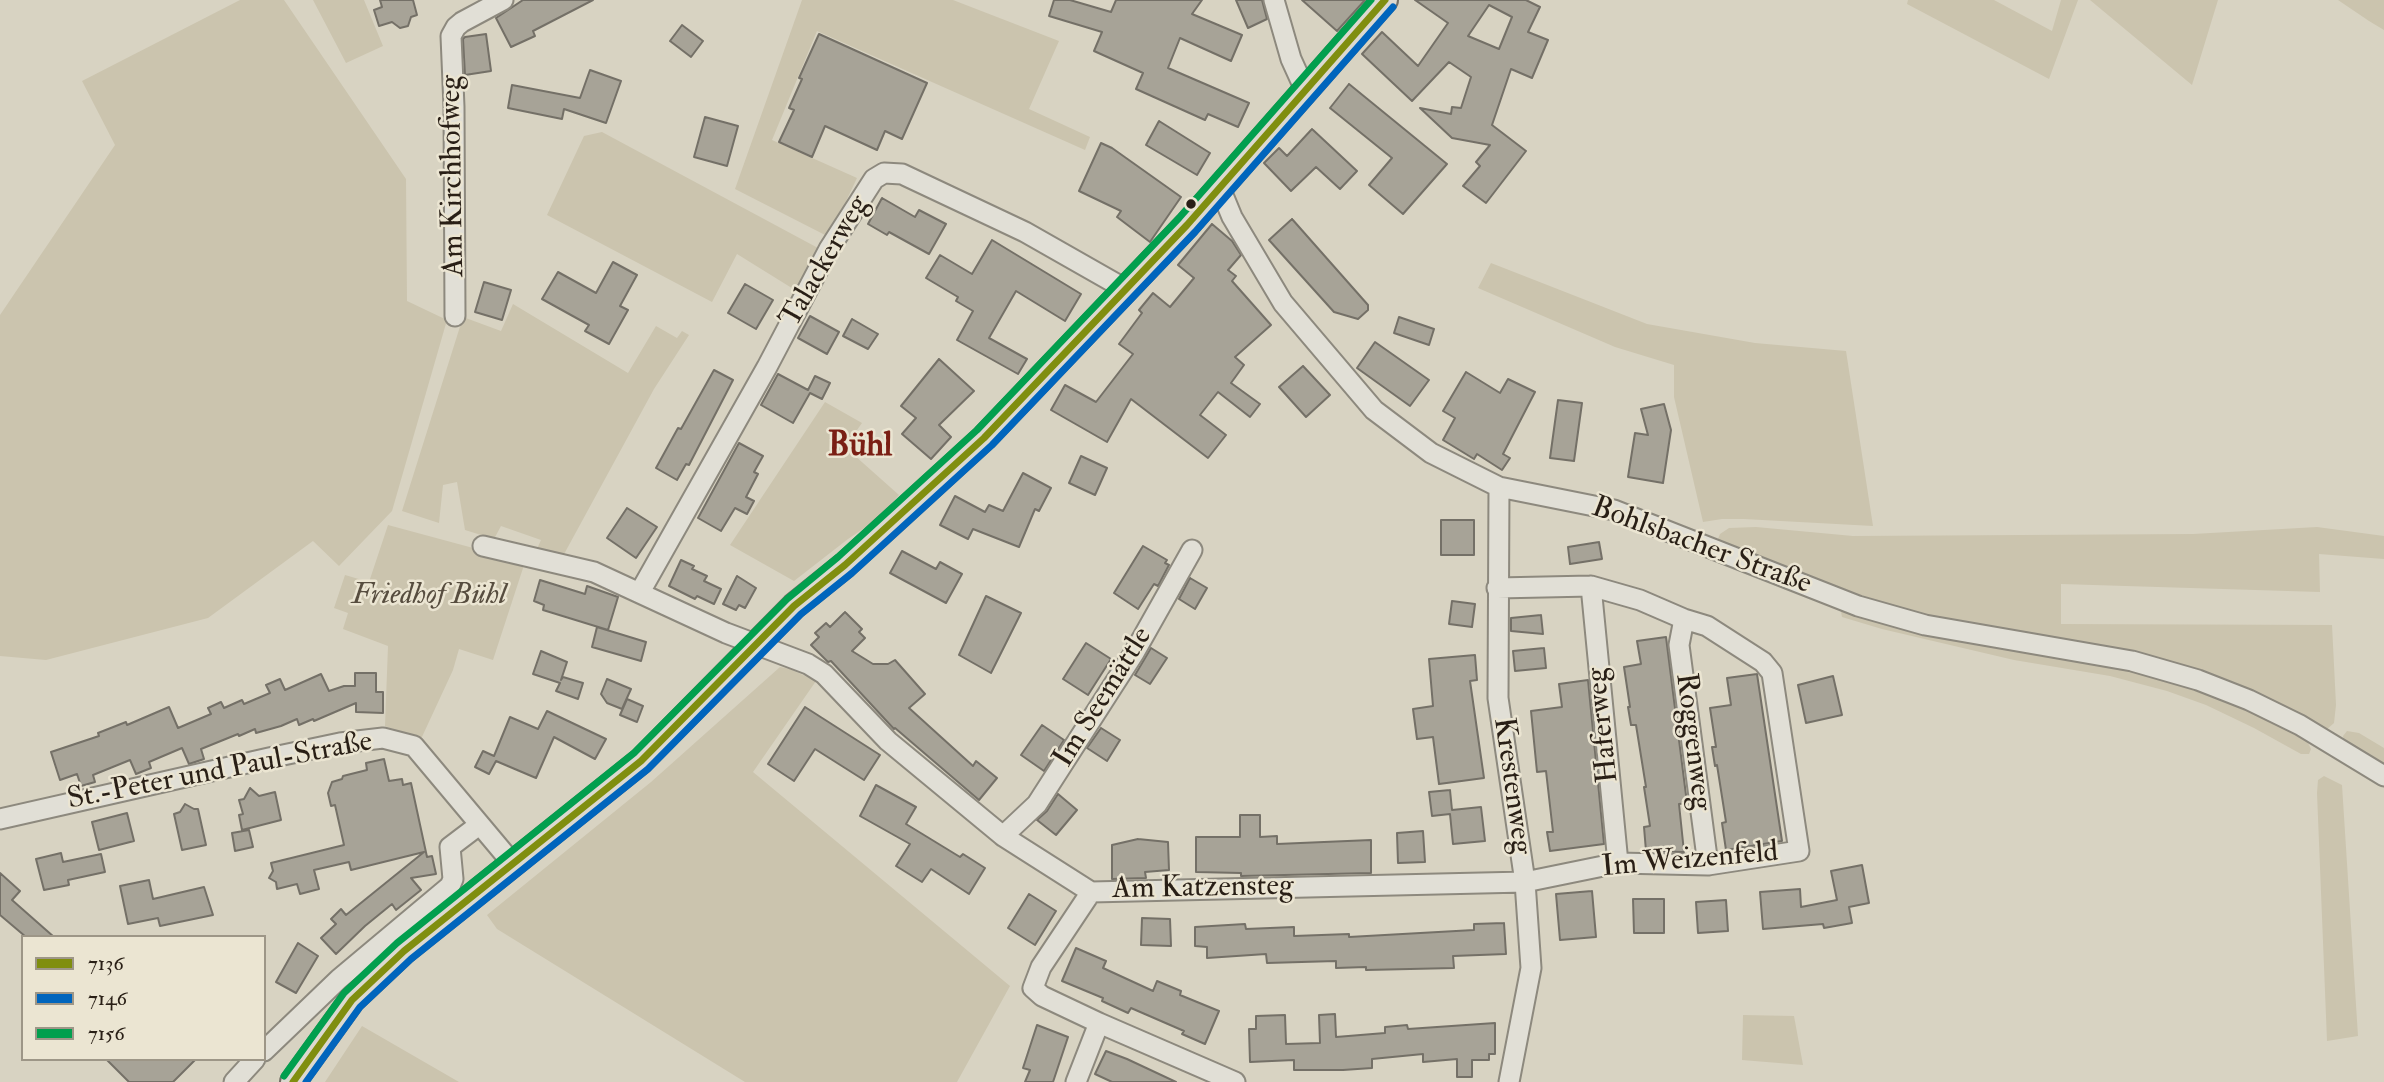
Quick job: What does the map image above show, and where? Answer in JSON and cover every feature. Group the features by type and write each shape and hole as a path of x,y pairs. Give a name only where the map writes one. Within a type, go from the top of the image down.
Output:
{"main road":[{"path":"293,1082 352,1000 404,951 641,761 794,606 845,565 984,438 1127,290 1306,92 1385,0"}],"street":[{"name":"Am Kirchhofweg","path":"454,316 451,36 462,22 503,0"},
{"path":"1274,0 1291,58 1306,92"},
{"name":"Talackerweg","path":"640,592 830,249 874,179 884,173 902,174 1025,232 1127,290"},
{"name":"Bohlsbacher Straße","path":"1220,188 1232,216 1283,303 1374,410 1431,453 1499,487 1615,510 1858,606 1925,625 2132,662 2198,680 2249,700 2300,725 2384,776"},
{"name":"Krestenweg","path":"1499,487 1498,698 1525,882 1531,968 1509,1082"},
{"path":"483,546 594,572 756,645"},
{"name":"Im Seemättle","path":"1003,835 1037,804 1134,653 1192,550"},
{"name":"Im Weizenfeld","path":"1497,588 1591,586 1640,600 1707,626 1763,662 1772,673 1799,850 1708,865 1618,863 1525,882"},
{"name":"Haferweg","path":"1591,586 1618,863"},
{"name":"Roggenweg","path":"1684,619 1679,645 1708,865"},
{"name":"Am Katzensteg","path":"756,645 808,664 824,674 888,741 1003,835 1091,892 1525,882"},
{"name":"St.-Peter und Paul-Straße","path":"0,818 340,743 383,738 414,746 513,864"},
{"path":"266,1049 340,979 450,886 453,880 450,847 479,825"},
{"path":"1091,892 1041,967 1032,988 1042,996 1099,1023 1236,1082"},
{"path":"1076,1082 1099,1023"},
{"path":"234,1082 254,1061"}],"green space":[{"path":"240,0 284,0 406,179 407,301 447,320 392,511 339,566 313,541 208,618 46,660 0,656 0,315 115,145 82,81"},
{"path":"313,0 364,0 383,46 346,63"},
{"path":"802,0 953,0 1059,41 1029,109 1090,137 1085,150 817,31 772,140 857,178 829,237 735,189"},
{"path":"1908,0 1994,0 2052,31 2061,0 2078,0 2049,79 1907,4"},
{"path":"2090,0 2218,0 2192,85"},
{"path":"2338,0 2384,0 2384,30 2369,21"},
{"path":"602,132 818,248 795,290 737,254 712,302 547,215 584,136"},
{"path":"1491,263 1647,324 1755,343 1846,351 1873,526 1744,519 1703,522 1674,397 1674,365 1615,347 1478,288"},
{"path":"513,304 628,373 656,326 677,338 682,331 689,335 654,389 563,556 537,549 541,540 501,526 494,539 465,530 457,482 443,485 439,523 402,511 463,317 501,331"},
{"path":"825,402 862,423 845,447 899,495 876,520 794,581 730,545"},
{"name":"Friedhof Bühl","path":"388,525 525,562 493,660 459,649 453,670 421,739 385,726 388,646 343,629 348,613 334,608 345,575 369,582"},
{"path":"1756,527 1853,536 2193,534 2317,527 2384,536 2384,559 2319,554 2320,592 2061,584 2061,624 2332,625 2336,705 2334,723 2324,732 2280,708 1920,615 1837,589 1718,539 1720,534 1729,528"},
{"path":"1840,607 2138,672 2252,712 2307,741 2311,749 2309,754 2301,754 2206,705 2167,691 2110,676 2014,660 1882,629 1842,617"},
{"path":"780,667 816,681 753,772 1010,986 957,1082 745,1082 497,929 487,915 651,782"},
{"path":"2347,731 2359,733 2384,748 2384,768 2345,745 2343,736"},
{"path":"2324,776 2342,785 2358,1036 2327,1041 2317,793 2318,780"},
{"path":"1743,1015 1794,1016 1803,1065 1742,1060"},
{"path":"362,1026 459,1082 325,1082"}],"building":[{"path":"380,0 413,0 417,15 411,17 408,26 400,28 392,22 379,26 374,10 382,7"},
{"path":"523,0 593,0 533,31 535,36 511,47 496,18"},
{"path":"1054,0 1070,0 1111,12 1116,0 1202,0 1192,14 1242,35 1231,61 1180,38 1168,68 1249,103 1238,127 1208,114 1205,120 1136,89 1143,73 1094,51 1102,32 1049,16"},
{"path":"1236,0 1262,0 1267,19 1248,28"},
{"path":"1302,0 1365,0 1337,31"},
{"path":"1415,0 1526,0 1540,7 1528,32 1548,40 1532,78 1511,69 1492,125 1526,151 1486,203 1463,186 1480,166 1476,162 1490,145 1452,138 1420,108 1451,114 1452,107 1461,108 1471,77 1449,62 1412,101 1362,54 1382,32 1418,66 1448,23","holes":["1489,5 1512,17 1499,49 1468,36"]},
{"path":"682,25 703,41 691,57 670,41"},
{"path":"486,34 491,71 465,75 463,39"},
{"path":"819,34 927,83 902,139 885,131 877,150 825,126 812,157 779,142 794,110 789,108 802,79 799,78"},
{"path":"590,70 621,81 606,123 564,109 562,119 508,108 512,85 580,98"},
{"path":"1349,84 1447,164 1403,214 1369,185 1392,158 1330,108"},
{"path":"705,117 738,126 727,166 694,157"},
{"path":"1159,121 1210,153 1197,175 1146,145"},
{"path":"1312,129 1357,171 1340,189 1316,167 1291,191 1264,163 1279,148 1287,156"},
{"path":"1101,143 1181,197 1150,242 1117,217 1121,211 1079,191"},
{"path":"882,198 915,217 919,210 946,224 929,254 868,224"},
{"path":"1292,219 1368,305 1368,310 1358,319 1334,312 1269,240"},
{"path":"1212,224 1232,241 1241,255 1228,270 1236,276 1232,281 1271,325 1235,357 1244,365 1231,383 1260,404 1250,417 1218,392 1200,415 1226,435 1208,458 1131,399 1107,442 1051,410 1065,385 1096,402 1133,354 1119,344 1142,313 1139,310 1153,293 1170,307 1194,278 1178,265"},
{"path":"992,240 1081,294 1065,321 1016,291 989,338 1027,359 1018,374 957,340 973,311 956,301 958,297 926,278 940,255 972,274"},
{"path":"613,262 637,275 620,306 628,310 609,344 585,331 589,325 542,299 558,272 596,293"},
{"path":"484,282 511,290 502,320 475,312"},
{"path":"745,284 773,300 756,329 728,313"},
{"path":"810,316 839,332 827,354 798,338"},
{"path":"1399,317 1434,329 1429,345 1394,333"},
{"path":"852,319 878,334 868,349 843,336"},
{"path":"1375,342 1429,380 1410,406 1357,368"},
{"path":"939,359 974,391 939,425 951,437 931,459 902,434 916,418 901,406"},
{"path":"1303,366 1330,395 1306,417 1279,387"},
{"path":"714,370 733,380 689,465 686,464 677,480 656,468"},
{"path":"1466,372 1500,393 1508,379 1535,392 1503,454 1510,458 1502,470 1477,454 1474,459 1443,440 1455,418 1443,411"},
{"path":"778,374 808,390 815,376 830,383 822,399 810,393 793,423 761,405"},
{"path":"1558,400 1582,403 1574,461 1550,458"},
{"path":"1664,404 1671,430 1663,483 1628,477 1635,433 1648,435 1641,409"},
{"path":"739,443 763,456 754,472 758,474 746,497 754,501 747,514 735,508 721,531 698,518"},
{"path":"1081,456 1107,468 1095,495 1069,483"},
{"path":"1023,473 1051,488 1039,511 1035,509 1019,547 973,529 968,539 940,525 955,496 985,512 989,505 1003,511"},
{"path":"627,508 657,527 636,558 607,538"},
{"path":"1441,520 1474,520 1474,555 1441,555"},
{"path":"1599,542 1602,559 1570,564 1568,547"},
{"path":"1143,546 1167,560 1165,563 1169,565 1158,586 1154,584 1138,609 1114,593"},
{"path":"902,551 936,569 940,562 962,574 946,603 890,573"},
{"path":"681,560 707,576 704,581 721,589 714,604 697,596 695,599 669,586"},
{"path":"737,576 756,588 745,608 739,605 736,610 723,604"},
{"path":"1190,578 1207,588 1195,609 1179,599"},
{"path":"540,580 585,594 587,586 618,597 608,630 543,610 544,605 534,601"},
{"path":"986,596 1021,613 991,673 959,655"},
{"path":"1452,601 1475,604 1472,627 1449,624"},
{"path":"845,612 862,629 859,632 865,638 852,651 873,664 888,664 895,660 925,694 909,708 973,766 976,761 997,778 979,800 894,729 831,661 828,662 811,645 819,637 815,633 826,623 830,627"},
{"path":"1541,615 1543,634 1511,631 1511,618"},
{"path":"597,627 646,642 641,661 592,647"},
{"path":"1666,637 1687,803 1679,804 1684,852 1646,851 1644,827 1650,826 1646,787 1636,725 1631,725 1624,667 1641,664 1637,641"},
{"path":"1086,643 1111,659 1088,695 1063,679"},
{"path":"1151,648 1167,658 1150,684 1135,675"},
{"path":"1544,648 1546,668 1515,671 1513,651"},
{"path":"541,651 567,662 561,680 563,677 583,683 578,699 556,691 560,683 533,674"},
{"path":"1475,655 1477,680 1470,681 1484,778 1439,784 1433,737 1417,739 1413,709 1433,706 1429,659"},
{"path":"355,673 376,673 376,692 383,692 383,713 356,712 356,703 299,725 297,719 256,733 255,729 239,736 238,734 201,749 204,759 189,764 182,748 149,762 151,768 136,774 130,760 93,775 95,782 81,786 77,774 60,780 51,752 99,736 98,733 126,722 127,725 169,707 178,728 211,714 208,708 221,702 224,708 242,700 244,704 270,693 266,685 280,679 285,690 321,674 329,691 355,686"},
{"path":"1757,674 1782,841 1726,850 1722,823 1726,822 1712,747 1716,747 1710,708 1731,705 1727,678"},
{"path":"1833,676 1842,715 1806,723 1798,685"},
{"path":"607,679 631,689 622,709 607,703 601,694"},
{"path":"1588,680 1604,844 1550,851 1547,832 1553,832 1546,771 1537,772 1531,711 1562,707 1559,684"},
{"path":"627,699 643,706 637,722 620,715"},
{"path":"805,707 880,755 864,780 815,749 794,781 768,764"},
{"path":"547,711 606,739 595,759 554,737 536,778 496,761 489,774 475,767 483,751 494,756 510,717 538,729"},
{"path":"1042,725 1064,740 1044,771 1021,755"},
{"path":"1101,728 1120,740 1107,761 1087,748"},
{"path":"384,759 389,781 402,779 403,785 411,783 427,857 432,856 436,874 411,878 421,890 396,910 392,904 336,954 321,938 336,924 331,919 341,909 346,915 424,852 351,870 349,862 314,870 319,889 300,894 297,884 277,889 276,882 269,878 273,871 271,863 344,845 335,805 331,806 328,793 332,782 342,779 343,776 367,770 366,763"},
{"path":"876,785 916,807 906,824 960,857 963,854 985,868 969,894 931,869 922,882 896,866 910,844 860,816"},
{"path":"250,788 259,796 275,792 281,820 242,830 239,815 243,814 239,800 244,799"},
{"path":"1450,790 1452,810 1481,807 1485,841 1453,844 1450,814 1432,816 1429,792"},
{"path":"1058,794 1077,810 1056,835 1037,820 1047,811"},
{"path":"185,804 198,809 206,845 182,850 174,814 180,812"},
{"path":"127,813 134,841 99,850 92,822"},
{"path":"1240,815 1260,815 1260,837 1277,836 1277,844 1371,840 1371,873 1241,876 1241,873 1196,872 1196,837 1240,837"},
{"path":"249,830 253,847 235,851 232,833"},
{"path":"1423,831 1425,862 1398,863 1397,833"},
{"path":"1138,839 1168,842 1169,870 1145,872 1146,878 1112,879 1112,845"},
{"path":"61,853 63,862 101,854 105,872 68,880 69,885 44,890 36,859"},
{"path":"1862,865 1869,903 1849,907 1852,923 1824,928 1823,924 1763,929 1760,892 1800,889 1801,907 1837,900 1831,871"},
{"path":"0,873 20,891 12,900 52,935 24,935 0,915"},
{"path":"149,880 153,899 204,887 213,915 160,926 158,918 128,924 120,886"},
{"path":"1592,891 1596,937 1560,940 1556,894"},
{"path":"1029,894 1056,911 1035,945 1008,928"},
{"path":"1633,899 1664,899 1664,933 1634,933"},
{"path":"1726,900 1728,931 1698,933 1696,902"},
{"path":"1142,918 1170,919 1171,946 1141,945"},
{"path":"1504,923 1506,954 1453,956 1454,968 1366,970 1366,967 1336,968 1336,961 1267,963 1266,954 1207,958 1207,947 1195,946 1195,927 1245,924 1246,929 1294,927 1294,936 1349,934 1349,937 1474,930 1474,924"},
{"path":"298,943 318,956 296,993 276,982"},
{"path":"1076,948 1106,961 1103,968 1153,991 1157,981 1181,991 1180,995 1219,1011 1205,1044 1182,1034 1184,1031 1131,1008 1128,1013 1102,1001 1103,998 1062,981"},
{"path":"1335,1014 1336,1037 1385,1033 1385,1027 1407,1025 1408,1029 1495,1023 1495,1054 1489,1054 1489,1060 1472,1060 1472,1077 1457,1077 1457,1059 1423,1062 1423,1054 1372,1059 1372,1068 1343,1070 1294,1070 1294,1060 1250,1062 1249,1029 1256,1029 1256,1016 1285,1015 1286,1044 1320,1043 1319,1015"},
{"path":"1037,1025 1068,1037 1053,1082 1025,1082 1030,1070 1023,1068"},
{"path":"1106,1051 1176,1082 1112,1082 1095,1074"},
{"path":"108,1061 194,1061 173,1082 129,1082"}],"transit line":[{"name":"7156","path":"284,1076 344,993 397,943 634,753 787,599 838,557 977,430 1179,218 1371,0"},
{"name":"7136","path":"293,1082 352,1000 404,951 641,761 794,606 845,565 984,438 1187,225 1385,0"},
{"name":"7146","path":"306,1082 360,1007 411,959 648,769 801,614 852,573 992,445 1195,232 1393,7"}],"district":[{"name":"Bühl","path":"860,448"}]}
